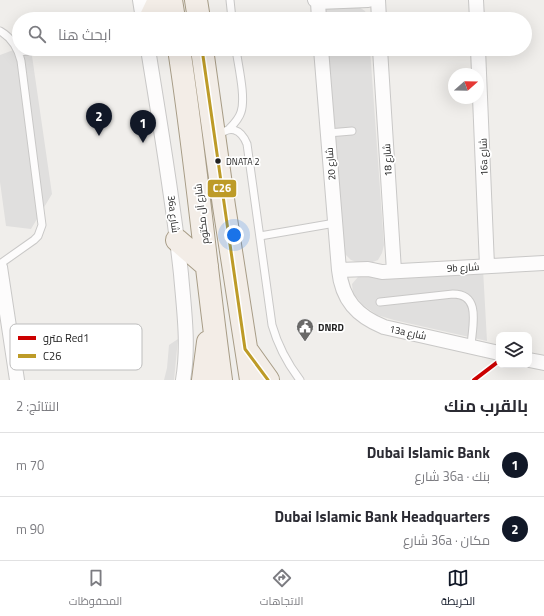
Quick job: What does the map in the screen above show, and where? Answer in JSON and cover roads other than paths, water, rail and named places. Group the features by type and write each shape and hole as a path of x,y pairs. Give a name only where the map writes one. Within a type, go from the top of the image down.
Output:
{"main road":[{"path":"171,0 173,12"},
{"path":"196,0 197,12"},
{"name":"شارع آل مكتوم","path":"180,56 191,127 221,380"},
{"path":"204,56 222,136 246,349 251,380"},
{"path":"177,240 207,266"},
{"path":"203,380 212,313"},
{"path":"246,349 268,380"}],"street":[{"path":"318,12 316,1 368,0"},
{"path":"378,0 379,12"},
{"path":"476,0 477,12"},
{"name":"36a شارع","path":"149,56 170,183 177,240 187,338 183,380"},
{"name":"شارع 20","path":"322,56 339,274"},
{"name":"شارع 18","path":"380,56 388,271"},
{"name":"16a شارع","path":"478,56 487,266"},
{"name":"9b شارع","path":"339,274 362,277 388,271 544,263"},
{"path":"0,267 10,333"},
{"name":"13a شارع","path":"339,274 344,293 351,305 360,315 372,322 384,327 496,352"},
{"path":"532,361 544,363"},
{"path":"15,370 17,380"}],"lane":[{"path":"230,0 231,12"},
{"path":"0,31 12,41"},
{"path":"0,264 34,240 41,231 42,225 20,56"},
{"path":"222,136 238,120 242,111 243,102 237,56"},
{"path":"222,136 237,130 244,136 247,144 272,325 276,340 283,354 300,380"},
{"path":"328,133 352,131"},
{"path":"260,236 335,224"},
{"path":"380,302 459,294 470,301 473,308 471,346"}],"metro line":[{"name":"Red1","path":"474,380 496,363"}],"place":[{"name":"Dubai Islamic Bank Headquarters","path":"99,136"},
{"name":"Dubai Islamic Bank","path":"143,143"},
{"name":"DNATA 2","path":"218,161"},
{"name":"DNRD","path":"305,342"}]}
